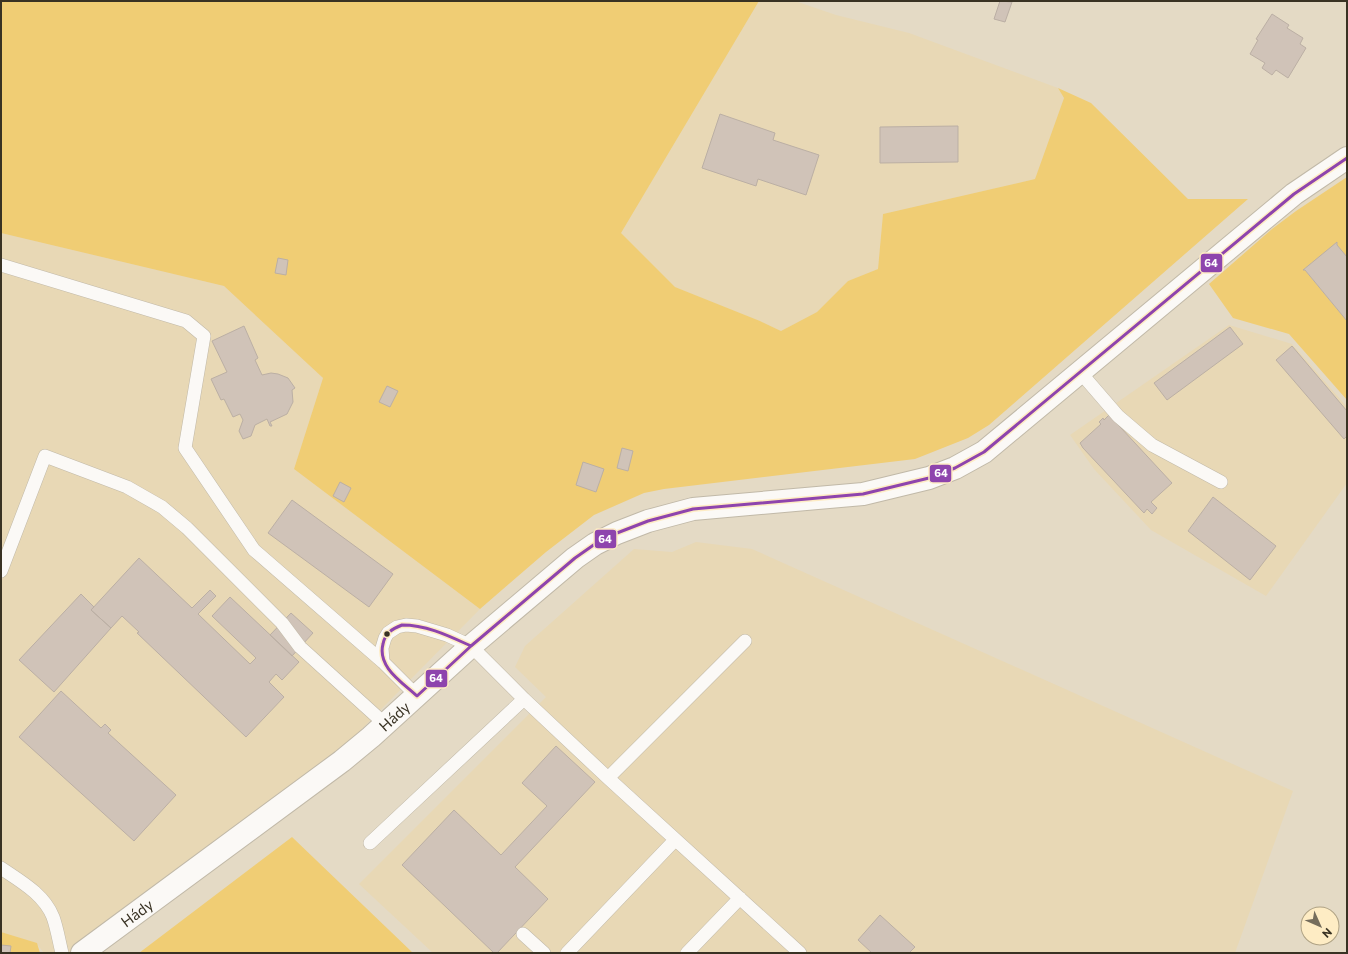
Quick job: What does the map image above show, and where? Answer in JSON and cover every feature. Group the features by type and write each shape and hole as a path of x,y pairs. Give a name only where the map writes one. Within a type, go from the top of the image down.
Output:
{"street":[{"name":"Hády","path":"82,953 342,762 471,646 575,558 595,544 617,533 648,521 693,510 863,494 929,478 955,468 984,452 1294,194 1347,158"}],"lane":[{"path":"1,265 186,321 204,336 184,448 254,550 383,662 417,696"},
{"path":"1080,372 1118,416 1152,445 1221,482"},
{"path":"1,571 45,456 127,486 162,507 187,528 282,623 300,647 384,724"},
{"path":"383,662 382,648 388,633 397,627 406,625 417,626 447,634 471,646 524,699 608,778 800,953"},
{"path":"608,778 745,641"},
{"path":"370,843 524,699"},
{"path":"567,953 675,840"},
{"path":"1,868 30,888 44,902 53,916 62,953"},
{"path":"686,953 740,898"},
{"path":"523,934 544,953"}],"shaded area":[{"path":"1,1 759,1 621,233 675,287 781,331 817,312 848,281 878,269 883,214 1035,179 1064,98 1058,88 1091,103 1188,199 1248,199 989,425 968,438 915,459 664,489 644,493 594,515 546,552 480,609 294,469 323,378 224,286 1,233"},
{"path":"759,1 795,1 836,15 909,33 1058,88 1064,98 1035,179 883,214 878,269 848,281 817,312 781,331 675,287 620,233"},
{"path":"1347,177 1347,257 1337,243 1304,270 1347,321 1347,400 1289,334 1233,318 1209,284 1272,229"},
{"path":"1,233 224,286 323,378 294,469 480,609 344,747 68,953 44,953 36,943 1,932"},
{"path":"1229,325 1292,344 1347,407 1347,483 1266,596 1151,530 1094,469 1070,435"},
{"path":"696,542 752,549 1293,791 1235,953 433,953 359,884 546,697 515,667 525,646 634,549 672,552"},
{"path":"292,837 413,953 139,953"},
{"path":"1,932 37,943 40,953 1,953"}],"building":[{"path":"1000,1 1012,2 1005,22 994,19"},
{"path":"1272,14 1289,25 1287,28 1303,38 1300,44 1306,48 1288,78 1276,70 1272,75 1262,68 1265,63 1250,54 1258,40 1256,39"},
{"path":"720,114 775,133 773,140 819,155 806,195 758,179 756,186 702,168"},
{"path":"958,126 958,162 880,163 880,127"},
{"path":"1337,242 1337,245 1347,257 1347,321 1305,270 1303,270"},
{"path":"278,258 288,260 286,275 275,273"},
{"path":"244,326 258,358 255,360 262,375 271,373 278,374 288,378 295,388 292,390 293,402 287,414 270,422 272,426 270,426 267,419 255,425 251,436 243,439 239,431 243,420 240,414 233,417 224,399 221,400 211,379 227,372 212,341"},
{"path":"1230,327 1243,344 1167,400 1154,383"},
{"path":"1292,346 1347,411 1347,436 1344,439 1276,360"},
{"path":"387,386 398,391 390,407 379,402"},
{"path":"1109,415 1172,483 1151,502 1157,508 1152,514 1147,509 1144,513 1080,443 1101,424 1099,422 1103,418 1104,420"},
{"path":"622,448 633,451 628,471 617,468"},
{"path":"583,462 604,469 596,492 576,485"},
{"path":"340,482 351,488 344,502 333,496"},
{"path":"1213,497 1276,546 1250,580 1188,531"},
{"path":"292,500 393,574 369,607 268,533"},
{"path":"139,558 192,608 210,590 216,596 198,614 250,664 256,658 212,616 230,597 299,662 282,680 276,674 269,682 284,697 246,737 137,633 139,632 122,616 111,628 91,610"},
{"path":"81,594 94,607 91,610 111,628 54,692 19,660"},
{"path":"291,613 313,633 292,656 270,635"},
{"path":"61,691 101,728 105,724 111,730 108,733 176,795 134,841 19,737"},
{"path":"556,746 595,782 515,867 548,899 497,953 494,953 402,865 454,810 501,855 547,806 522,783"},
{"path":"880,915 915,947 909,953 872,953 858,940"},
{"path":"1,945 11,946 10,953 1,953"}],"transit line":[{"name":"64","path":"471,646 575,558 595,544 617,533 648,521 693,509 863,494 929,478 955,468 984,452 1294,194 1347,158"},
{"name":"64","path":"402,625 411,625 429,629 471,646 417,696 387,667 382,652 384,640 387,634 402,625"}]}
